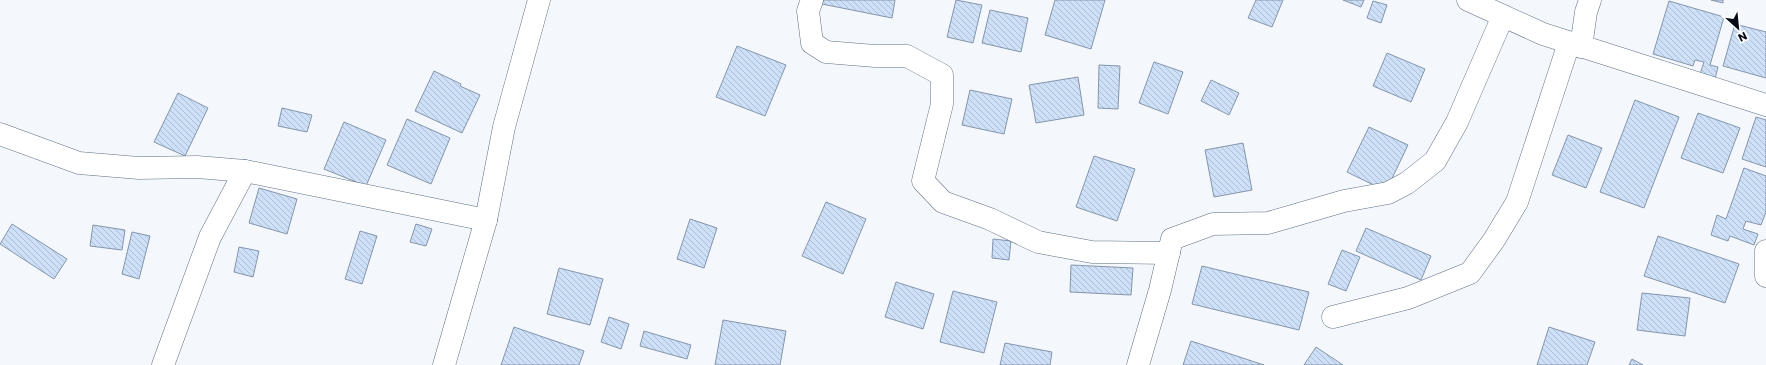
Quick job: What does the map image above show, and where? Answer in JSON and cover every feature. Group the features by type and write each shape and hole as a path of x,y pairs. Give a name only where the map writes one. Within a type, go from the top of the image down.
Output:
{"street":[{"path":"444,365 486,220 504,127 539,0"},
{"path":"812,0 808,12 812,44 826,52 875,56 907,56 942,75 942,104 923,180 943,202 990,219 1038,242 1092,252 1169,253"},
{"path":"1468,0 1543,34 1766,105"},
{"path":"1333,317 1408,298 1470,273 1494,240 1517,202 1590,0"},
{"path":"1138,365 1160,290 1172,239 1213,224 1268,223 1344,201 1388,193 1407,183 1434,161 1458,122 1503,16"},
{"path":"0,135 79,163 139,168 197,167 245,171 486,220"},
{"path":"163,365 210,237 245,171"},
{"path":"1766,251 1766,276"}],"building":[{"path":"823,0 895,0 892,18 822,4"},
{"path":"956,0 982,5 973,43 947,37"},
{"path":"1055,0 1105,0 1091,49 1045,35"},
{"path":"1256,0 1283,0 1272,27 1248,18"},
{"path":"1343,0 1364,0 1361,7"},
{"path":"1711,0 1723,0 1723,3"},
{"path":"1373,1 1387,5 1381,23 1367,18"},
{"path":"1669,1 1724,17 1710,65 1718,67 1714,83 1699,77 1704,62 1695,60 1693,66 1653,54"},
{"path":"990,10 1028,18 1021,52 982,43"},
{"path":"1735,24 1766,32 1766,78 1723,66"},
{"path":"737,46 786,65 765,116 716,97"},
{"path":"1387,53 1425,69 1411,102 1373,86"},
{"path":"1154,62 1183,72 1168,114 1139,103"},
{"path":"1099,65 1120,66 1118,109 1098,108"},
{"path":"434,71 461,84 460,86 480,95 462,133 415,111"},
{"path":"1078,77 1084,115 1036,123 1029,85"},
{"path":"1211,80 1239,93 1229,115 1201,101"},
{"path":"970,90 1012,99 1004,134 962,125"},
{"path":"178,93 208,108 185,156 154,142"},
{"path":"1635,100 1679,117 1644,208 1600,192"},
{"path":"282,108 312,115 307,132 278,126"},
{"path":"1698,113 1740,128 1723,173 1681,158"},
{"path":"1756,117 1766,120 1766,167 1742,159"},
{"path":"407,119 450,138 431,184 387,165"},
{"path":"344,122 386,140 366,186 324,169"},
{"path":"1369,127 1408,145 1386,191 1347,172"},
{"path":"1568,135 1602,148 1586,188 1552,175"},
{"path":"1243,143 1252,190 1214,197 1205,150"},
{"path":"1094,156 1135,169 1117,221 1076,207"},
{"path":"1744,168 1766,176 1766,212 1761,225 1746,221 1743,229 1758,234 1754,245 1730,236 1728,241 1711,235 1717,215 1726,219"},
{"path":"259,188 297,199 287,234 249,223"},
{"path":"826,202 866,219 843,274 802,256"},
{"path":"690,219 717,228 704,268 677,259"},
{"path":"12,224 67,259 54,279 0,244"},
{"path":"416,224 432,229 426,246 410,242"},
{"path":"93,225 125,230 122,250 90,246"},
{"path":"1366,228 1431,256 1421,280 1356,251"},
{"path":"360,231 377,236 362,284 345,279"},
{"path":"132,232 150,236 139,279 122,274"},
{"path":"1658,236 1739,264 1725,303 1644,276"},
{"path":"993,239 1011,241 1009,260 992,258"},
{"path":"239,247 259,251 253,277 234,272"},
{"path":"1342,250 1360,257 1346,291 1328,284"},
{"path":"1071,265 1133,268 1131,295 1070,292"},
{"path":"1202,266 1309,292 1299,330 1192,304"},
{"path":"559,268 603,279 590,325 547,314"},
{"path":"896,282 934,294 923,329 885,317"},
{"path":"953,291 997,302 984,353 940,342"},
{"path":"1642,293 1690,298 1685,336 1637,330"},
{"path":"609,317 629,324 621,349 601,342"},
{"path":"723,320 786,331 780,365 715,365"},
{"path":"514,327 584,351 579,365 501,365"},
{"path":"1549,327 1595,342 1587,365 1537,365"},
{"path":"644,331 691,345 687,359 640,346"},
{"path":"1191,341 1264,365 1183,365"},
{"path":"1005,343 1052,352 1050,365 1000,365"},
{"path":"1316,347 1343,365 1304,365"},
{"path":"1632,359 1643,365 1629,365"}]}
